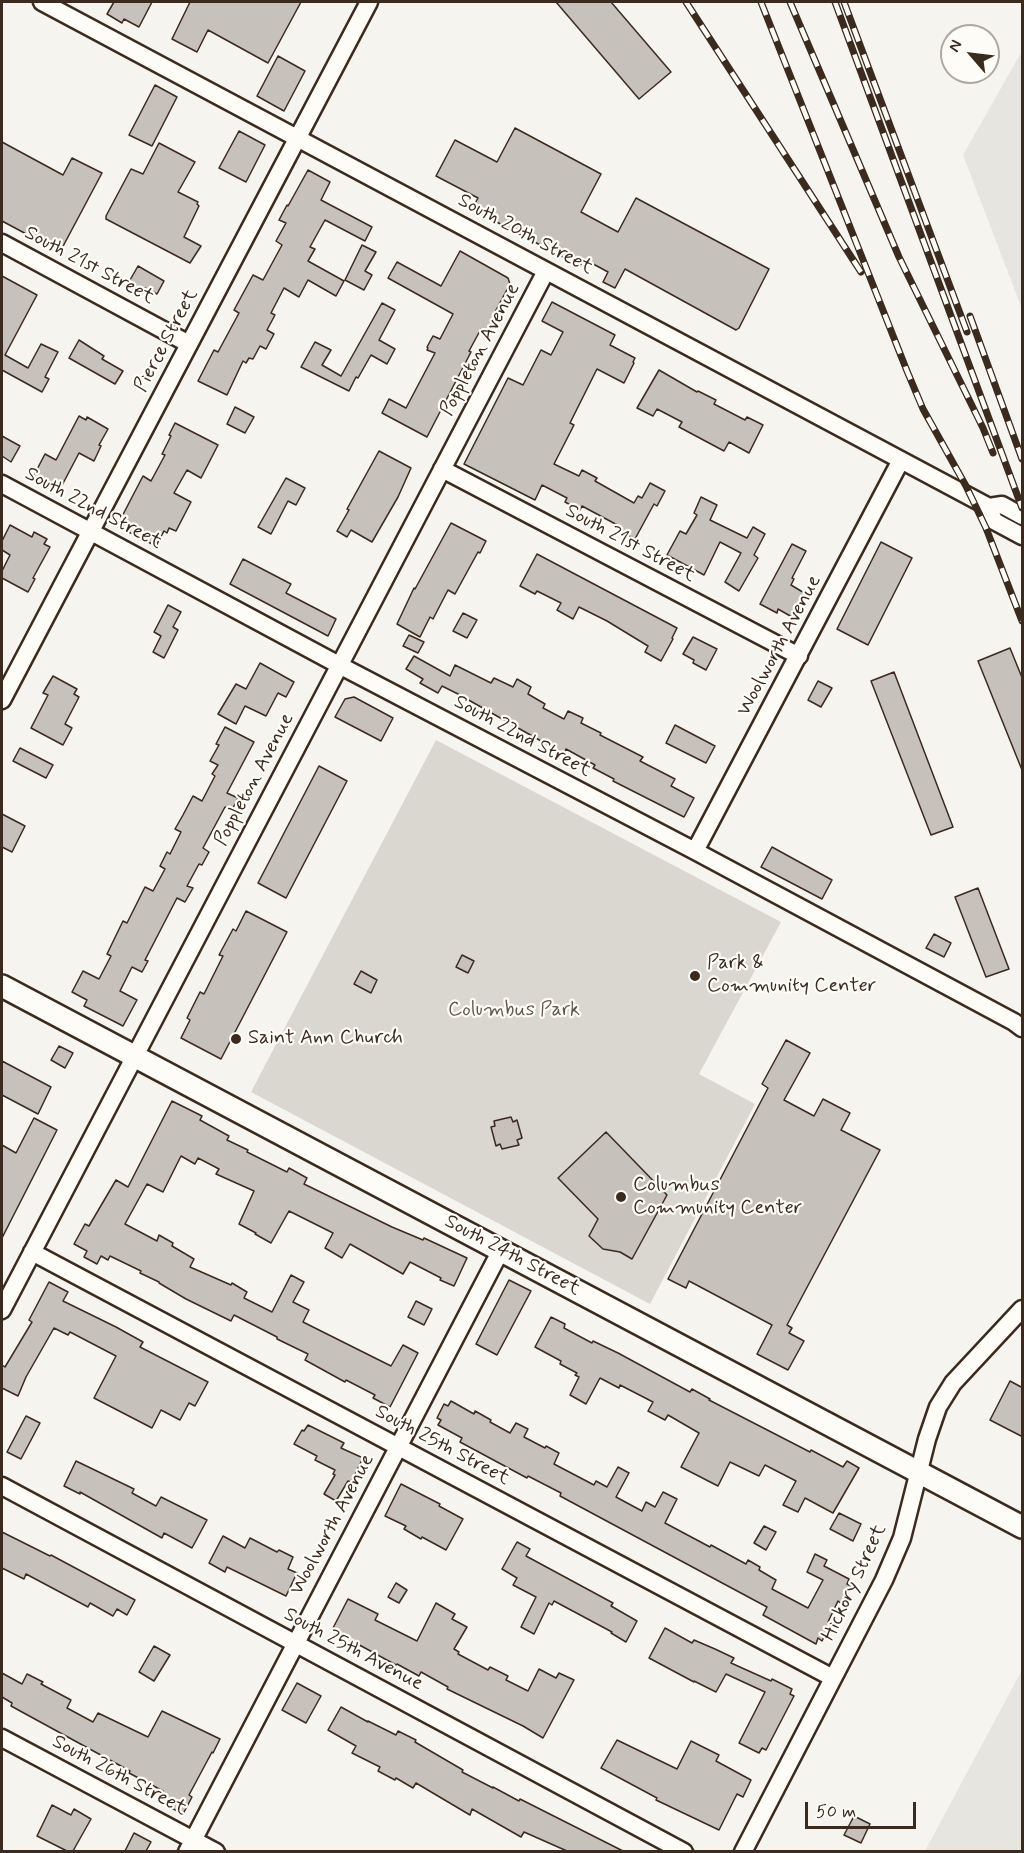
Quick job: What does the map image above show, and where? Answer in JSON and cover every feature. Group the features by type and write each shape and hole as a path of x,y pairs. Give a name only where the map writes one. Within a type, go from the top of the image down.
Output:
{"main road":[{"name":"South 24th Street","path":"2,986 1023,1527"}],"street":[{"name":"South 20th Street","path":"42,2 989,507 1002,504 1023,516"},
{"name":"Pierce Street","path":"2,700 369,2"},
{"name":"South 21st Street","path":"2,243 189,344"},
{"name":"Poppleton Avenue","path":"2,1310 546,271"},
{"name":"Woolworth Avenue","path":"695,851 901,460"},
{"name":"South 21st Street","path":"442,469 798,657"},
{"name":"South 22nd Street","path":"2,484 339,665 695,851 1014,1022 1023,1029"},
{"name":"South 20th Street","path":"989,507 994,521 1023,536"},
{"name":"Woolworth Avenue","path":"190,1845 501,1250"},
{"name":"South 25th Street","path":"32,1252 833,1678"},
{"name":"Hickory Street","path":"743,1851 884,1580 902,1538 927,1439 938,1407 953,1383 1023,1309"},
{"name":"South 25th Avenue","path":"2,1486 684,1851"},
{"name":"South 26th Street","path":"2,1738 190,1845 216,1851"}],"shaded area":[{"path":"1022,51 1022,309 963,155"},
{"path":"1022,1670 1022,1851 925,1851"}],"green space":[{"name":"Columbus Park","path":"436,740 781,922 699,1074 755,1104 650,1304 251,1092"}],"building":[{"path":"114,2 152,2 139,27 124,19 122,23 107,14"},
{"path":"190,2 301,2 268,63 208,30 197,52 172,39"},
{"path":"556,2 611,2 671,72 639,99"},
{"path":"278,56 305,71 284,111 257,96"},
{"path":"155,85 177,97 152,146 129,135"},
{"path":"515,128 601,174 581,212 618,232 636,198 769,269 739,328 736,330 625,269 615,288 603,282 608,272 584,259 580,266 472,209 478,198 436,176 455,140 497,162"},
{"path":"239,131 265,145 246,182 219,168"},
{"path":"2,142 63,175 72,158 102,173 60,252 2,221"},
{"path":"159,143 195,162 178,192 198,202 199,206 184,237 201,246 190,263 106,219 131,169 143,174"},
{"path":"308,170 330,182 321,200 372,227 365,241 325,220 310,247 315,249 308,261 344,281 336,296 308,280 299,297 284,288 271,313 275,315 267,330 274,334 266,349 260,346 253,359 249,358 246,363 243,361 227,395 198,381 214,350 218,352 239,313 234,310 253,275 263,280 282,245 276,241 286,223 279,220"},
{"path":"362,245 376,252 365,271 372,275 364,290 345,280"},
{"path":"460,251 508,278 510,284 487,332 481,329 469,351 471,352 427,437 382,413 389,399 406,408 435,353 427,350 427,347 433,336 440,339 453,314 388,278 397,262 441,286"},
{"path":"138,266 164,281 157,294 145,288 141,295 126,287"},
{"path":"2,276 37,295 5,355 28,368 41,344 58,352 45,377 49,379 42,392 2,370"},
{"path":"552,302 615,335 610,345 635,358 624,383 597,369 570,423 574,425 554,464 579,476 582,470 597,478 595,481 634,503 638,496 642,498 650,483 665,491 657,506 654,504 635,539 619,531 621,527 582,506 580,510 565,502 567,498 542,485 535,500 464,464 508,378 523,385 541,350 551,355 563,332 542,321"},
{"path":"382,303 395,310 379,340 395,349 387,364 371,355 349,391 301,367 315,342 331,350 322,365 341,376"},
{"path":"79,340 104,356 102,359 123,371 115,384 69,358"},
{"path":"659,370 716,400 714,404 745,420 747,417 763,425 749,453 729,442 724,451 679,427 682,422 657,409 653,416 637,408"},
{"path":"235,407 254,417 245,433 227,424"},
{"path":"79,416 86,420 87,417 108,429 99,445 101,446 94,461 79,453 58,493 32,479 45,454 56,460"},
{"path":"175,423 218,445 201,478 187,470 174,493 191,502 176,531 169,528 167,533 164,531 156,546 117,526 143,476 151,481 165,455 162,454"},
{"path":"2,436 20,446 11,462 2,456"},
{"path":"379,451 411,468 398,497 372,542 351,530 347,537 337,531"},
{"path":"286,478 305,488 296,505 288,501 271,534 258,527"},
{"path":"701,497 717,505 710,520 747,538 753,527 765,534 754,555 758,558 739,591 725,582 741,553 720,542 704,575 667,555 680,531 686,534 697,515 694,513"},
{"path":"451,523 486,541 455,594 448,590 433,619 430,617 420,637 397,624 414,588"},
{"path":"10,525 32,537 34,532 47,539 44,544 50,547 28,592 2,578 2,571 10,555 2,550 2,541"},
{"path":"881,542 912,558 868,645 837,629"},
{"path":"792,544 806,551 792,578 794,579 791,585 806,594 792,617 778,609 777,613 760,604"},
{"path":"537,554 677,628 661,661 645,652 648,646 607,621 579,607 573,619 557,610 561,603 537,591 535,594 520,586"},
{"path":"243,559 291,584 286,593 336,619 328,636 230,584"},
{"path":"168,605 181,612 173,627 178,630 164,658 153,652 161,636 154,632"},
{"path":"463,613 477,620 467,638 453,631"},
{"path":"409,635 424,642 418,653 403,646"},
{"path":"693,637 717,649 706,670 683,654"},
{"path":"1010,648 1023,680 1022,770 978,661"},
{"path":"414,656 450,676 455,665 491,683 494,678 513,687 517,679 531,687 528,694 545,704 543,708 564,719 568,711 583,718 581,723 643,757 640,761 675,779 671,786 694,798 684,817 613,781 614,779 593,768 595,765 566,749 564,754 458,694 442,686 438,693 420,683 423,679 406,669"},
{"path":"260,663 294,682 286,697 278,693 266,716 245,706 236,724 218,714 236,684 246,689"},
{"path":"894,672 953,827 931,835 871,681"},
{"path":"53,676 77,689 74,694 79,697 65,724 72,728 63,745 31,728 48,695 43,693"},
{"path":"818,681 832,688 821,707 808,700"},
{"path":"354,697 393,718 381,741 335,717 345,699"},
{"path":"675,725 715,746 706,763 666,743"},
{"path":"225,727 254,742 227,793 238,798 232,810 225,807 203,848 209,852 202,865 199,864 187,886 193,888 185,902 177,898 145,960 148,961 142,972 132,967 120,991 137,1000 123,1026 84,1006 87,1000 72,992 83,971 99,979 111,956 107,954 123,921 127,923 145,887 153,891 165,869 160,866 167,852 170,854 181,832 175,829 193,796 202,801 215,776 212,774 218,765 210,761"},
{"path":"20,748 53,765 46,778 13,761"},
{"path":"319,766 347,781 286,898 258,883"},
{"path":"2,814 25,826 12,852 2,847"},
{"path":"772,847 832,880 822,899 761,867"},
{"path":"978,888 1009,969 986,977 955,897"},
{"path":"246,911 287,932 221,1059 181,1038 190,1020 187,1018 200,992 204,994 223,956 219,955 233,929 236,931"},
{"path":"934,934 951,943 944,957 926,948"},
{"path":"462,955 474,961 468,973 456,967"},
{"path":"361,971 377,980 371,993 354,984"},
{"path":"786,1040 810,1053 784,1100 814,1116 823,1099 850,1113 841,1130 880,1150 787,1325 792,1328 789,1333 804,1341 788,1370 757,1354 772,1325 689,1281 686,1288 668,1279 768,1088 762,1084"},
{"path":"59,1046 73,1053 65,1068 51,1060"},
{"path":"2,1061 51,1087 38,1114 2,1095"},
{"path":"172,1101 202,1116 200,1120 229,1136 227,1140 248,1150 247,1152 287,1172 289,1168 307,1178 304,1184 392,1227 423,1240 424,1238 467,1258 454,1286 410,1262 403,1274 350,1244 342,1258 325,1248 333,1233 289,1211 271,1243 239,1224 254,1191 216,1174 219,1169 198,1158 195,1164 181,1156 163,1192 147,1184 125,1224 157,1241 159,1235 173,1243 172,1246 194,1259 190,1267 231,1285 232,1283 247,1292 244,1298 272,1312 291,1275 304,1282 293,1302 309,1310 303,1322 391,1366 403,1345 418,1353 390,1407 373,1398 375,1395 305,1360 308,1354 277,1337 234,1315 231,1321 186,1299 140,1273 141,1271 110,1256 108,1260 101,1256 97,1264 84,1257 87,1251 74,1244 85,1224 89,1226 116,1180 128,1187"},
{"path":"511,1117 513,1122 517,1120 522,1138 517,1140 519,1145 502,1149 500,1144 496,1146 491,1127 495,1126 494,1121"},
{"path":"34,1118 57,1130 2,1238 2,1145 16,1153"},
{"name":"Columbus Community Center","path":"606,1132 667,1195 632,1259 620,1252 603,1249 589,1236 598,1219 558,1178"},
{"path":"509,1280 531,1291 497,1355 476,1344"},
{"path":"49,1282 68,1292 63,1301 143,1342 140,1347 208,1382 195,1406 189,1403 180,1420 161,1410 152,1428 94,1398 116,1356 70,1332 68,1335 54,1328 26,1377 18,1396 2,1388 2,1365 5,1367 32,1322 29,1320"},
{"path":"416,1301 432,1309 424,1325 408,1317"},
{"path":"551,1317 565,1324 564,1328 592,1343 593,1341 618,1353 690,1392 692,1389 810,1452 811,1450 843,1467 847,1461 859,1468 833,1513 805,1498 798,1512 783,1505 796,1481 765,1465 759,1476 730,1462 718,1486 681,1467 699,1433 668,1415 665,1420 648,1411 653,1402 620,1385 619,1388 600,1378 586,1404 570,1395 579,1377 575,1375 577,1373 535,1347"},
{"path":"1010,1381 1023,1388 1023,1437 990,1420"},
{"path":"451,1401 474,1414 475,1411 510,1433 516,1423 528,1429 524,1437 559,1453 554,1464 594,1485 596,1481 607,1487 618,1467 629,1473 616,1497 642,1511 646,1502 655,1507 663,1492 677,1499 665,1523 746,1564 748,1560 760,1567 759,1570 776,1580 772,1589 808,1608 823,1580 807,1572 815,1554 827,1560 824,1566 849,1579 847,1584 851,1586 842,1604 838,1601 822,1641 818,1638 816,1644 763,1615 767,1607 560,1496 561,1493 528,1476 527,1478 460,1442 462,1438 438,1425 441,1420 437,1418 444,1404 448,1406"},
{"path":"26,1416 40,1423 21,1459 7,1452"},
{"path":"308,1425 344,1443 341,1448 363,1458 351,1482 348,1481 336,1501 324,1494 335,1475 333,1474 335,1470 315,1460 317,1456 294,1444 302,1430 304,1431"},
{"path":"76,1461 134,1489 132,1493 156,1506 161,1497 207,1520 192,1548 164,1533 162,1538 80,1492 80,1494 64,1486"},
{"path":"401,1484 463,1519 446,1550 422,1537 421,1539 404,1529 406,1526 385,1516"},
{"path":"839,1513 861,1524 853,1541 830,1529"},
{"path":"764,1526 776,1532 766,1550 754,1543"},
{"path":"2,1532 51,1555 135,1600 127,1615 117,1609 113,1616 90,1603 88,1607 26,1574 24,1579 2,1568"},
{"path":"223,1536 245,1548 250,1538 277,1552 279,1550 293,1557 288,1569 297,1573 286,1596 227,1567 225,1572 209,1563"},
{"path":"517,1542 530,1549 526,1556 613,1603 611,1606 637,1621 626,1642 554,1601 552,1605 549,1603 534,1634 521,1627 536,1597 513,1585 517,1578 502,1569"},
{"path":"396,1583 407,1590 399,1603 388,1597"},
{"path":"348,1599 378,1614 375,1620 417,1641 436,1603 455,1614 452,1619 467,1627 454,1649 459,1652 458,1654 488,1670 490,1667 508,1676 506,1680 528,1691 539,1669 556,1678 559,1673 574,1680 543,1738 447,1689 448,1687 421,1672 419,1676 332,1630"},
{"path":"665,1628 692,1643 694,1640 734,1658 731,1663 792,1689 790,1694 794,1696 766,1750 762,1748 759,1753 739,1743 765,1692 726,1674 716,1692 649,1658"},
{"path":"154,1646 170,1655 154,1681 139,1672"},
{"path":"2,1673 22,1684 27,1674 43,1682 41,1684 71,1700 67,1708 93,1722 98,1713 148,1737 162,1711 220,1739 189,1795 192,1797 183,1814 158,1801 163,1791 11,1706 12,1703 2,1697"},
{"path":"297,1683 321,1696 306,1723 282,1710"},
{"path":"341,1707 396,1735 398,1731 416,1740 415,1742 463,1770 462,1772 623,1851 567,1851 524,1832 521,1837 472,1809 470,1815 416,1783 413,1788 396,1778 395,1780 378,1771 380,1767 352,1753 356,1746 328,1730"},
{"path":"617,1740 677,1769 691,1741 719,1755 716,1761 751,1780 743,1797 737,1794 719,1830 656,1800 657,1798 601,1768"},
{"path":"52,1805 71,1815 74,1809 91,1819 73,1851 67,1851 37,1836"},
{"path":"854,1816 870,1824 861,1843 844,1835"},
{"path":"134,1833 151,1842 146,1851 125,1851"}],"railway":[{"path":"686,2 861,272"},
{"path":"761,2 923,409 966,486 986,528 1022,621"},
{"path":"790,2 899,257 993,453"},
{"path":"835,2 1022,508"},
{"path":"844,2 967,332"},
{"path":"970,316 1022,459"}],"place":[{"name":"Park & Community Center","path":"695,976"},
{"name":"Saint Ann Church","path":"236,1039"},
{"name":"Columbus Community Center","path":"621,1197"}]}
